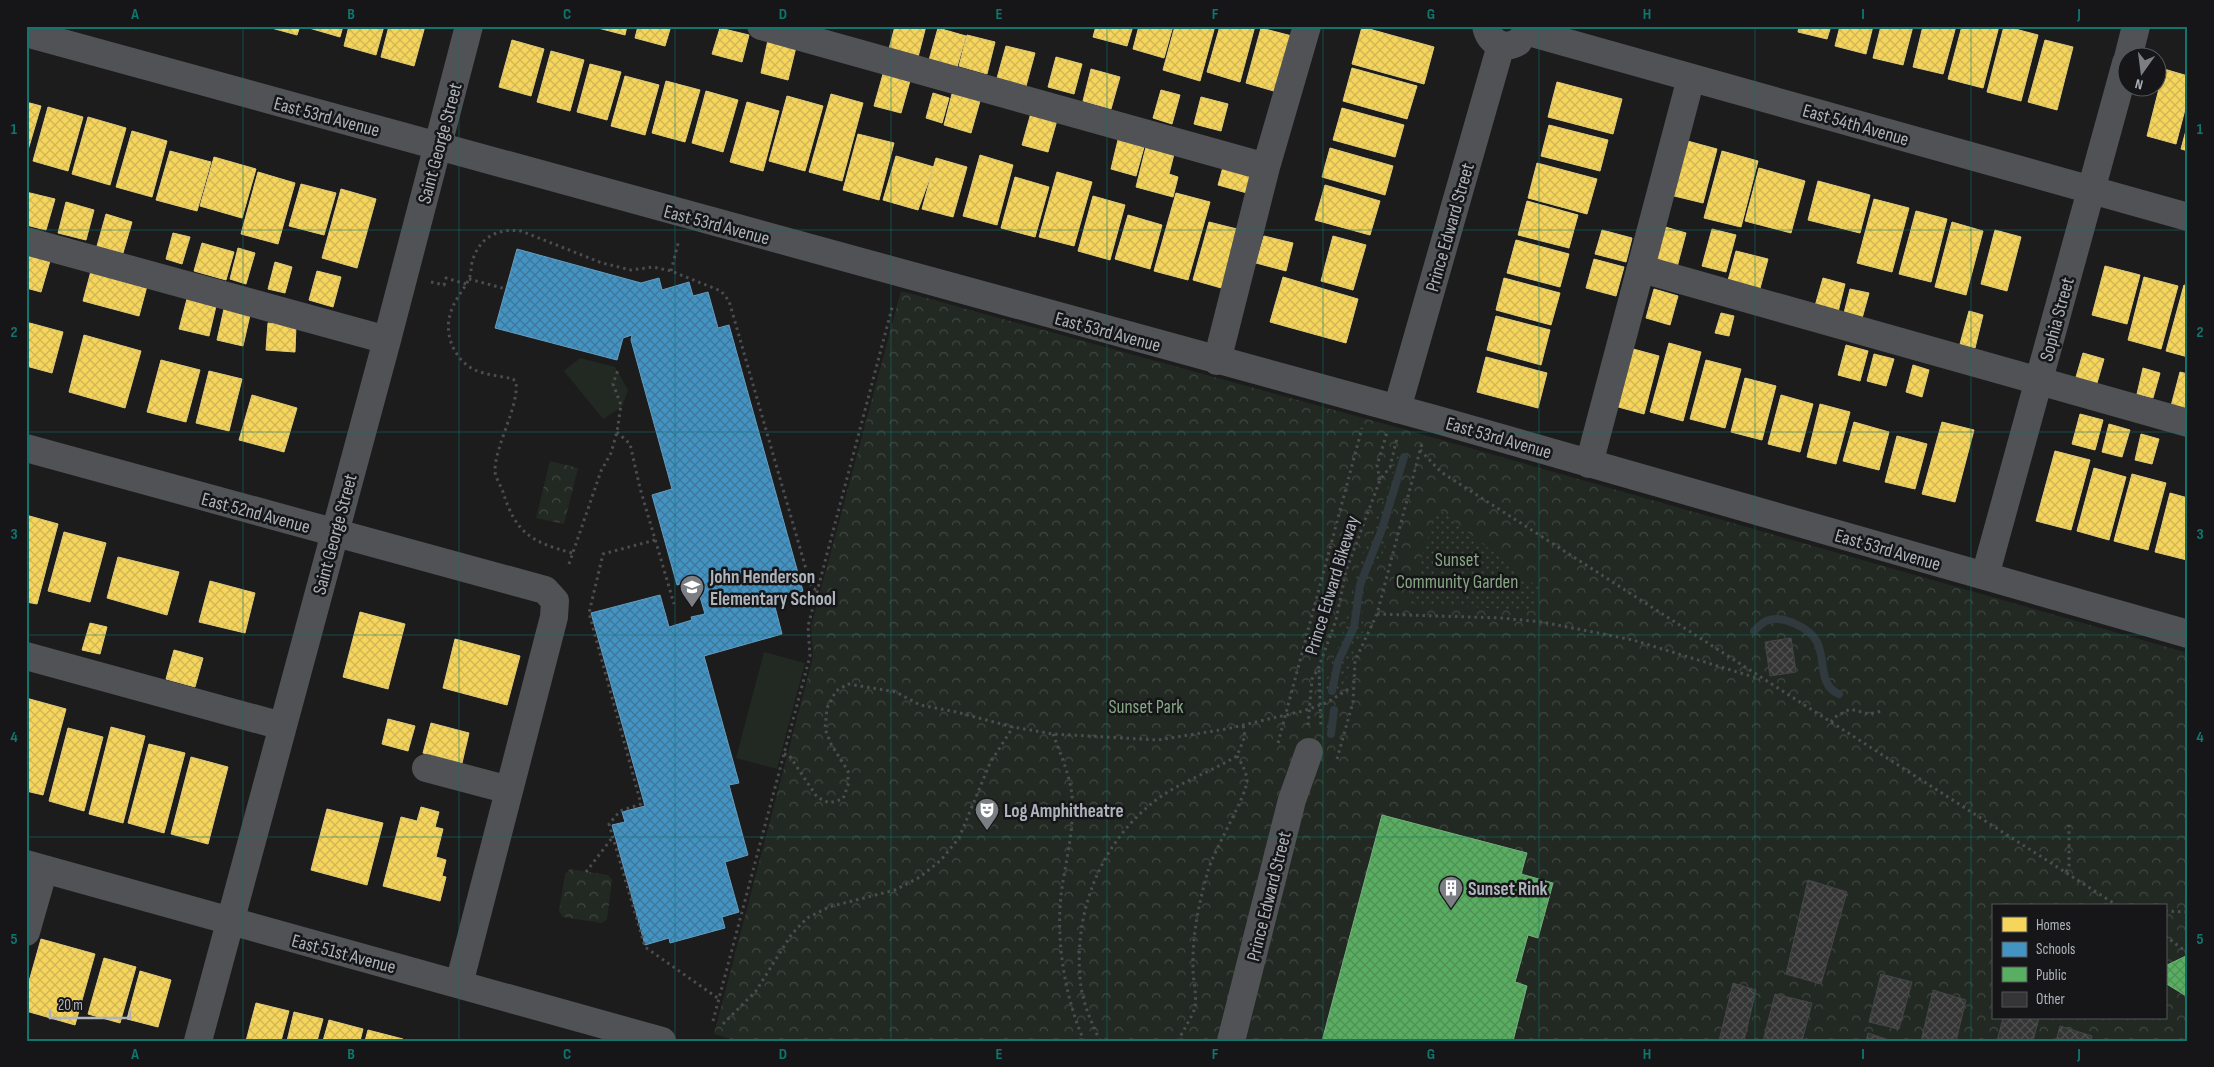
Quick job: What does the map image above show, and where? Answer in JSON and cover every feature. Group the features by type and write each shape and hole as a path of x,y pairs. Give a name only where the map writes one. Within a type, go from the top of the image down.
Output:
{"street":[{"name":"Saint George Street","path":"198,1041 470,26"},
{"path":"761,26 1266,167"},
{"path":"1217,361 1266,167 1306,26"},
{"path":"2130,48 2136,26"},
{"path":"1494,36 1514,44 1523,36 1526,28"},
{"name":"East 54th Avenue","path":"1526,28 1691,78 2188,217"},
{"name":"East 53rd Avenue","path":"26,33 1217,361 1394,425 1589,464 2188,634"},
{"name":"Prince Edward Street","path":"1394,425 1494,36"},
{"path":"1589,464 1691,78"},
{"name":"Sophia Street","path":"1985,576 2116,98"},
{"path":"26,241 387,340"},
{"path":"1642,269 2188,423"},
{"name":"East 52nd Avenue","path":"26,448 334,534 544,590 555,601 554,617 509,790"},
{"path":"26,656 282,726"},
{"name":"Prince Edward Street","path":"1231,1041 1292,800 1312,736"},
{"path":"426,768 509,790 459,984"},
{"path":"26,932 35,867"},
{"name":"East 51st Avenue","path":"35,867 662,1041"}],"path":[{"path":"671,271 685,215"},
{"path":"572,553 544,545 529,536 508,509 495,472 516,382 512,378 474,370 454,351 449,335 449,316 469,280 473,261 481,243 495,232 507,229 521,230 580,255 631,270 653,267 671,271 721,292 729,301 810,583 812,588 817,590"},
{"path":"431,282 444,285 446,278 466,284"},
{"path":"469,280 506,290"},
{"path":"713,1021 810,656 808,626 893,304"},
{"path":"569,564 601,471 611,453 617,432 620,406 613,384 618,370"},
{"name":"Prince Edward Bikeway","path":"1380,480 1378,465 1394,425"},
{"name":"Prince Edward Bikeway","path":"1312,736 1310,709 1312,679 1318,669 1336,620 1346,571 1380,480 1390,467 1394,425"},
{"path":"1278,743 1363,426"},
{"path":"617,432 630,444 640,488 674,604"},
{"path":"1337,760 1352,702 1355,661 1377,614 1424,436"},
{"path":"1420,450 1441,472 2115,904"},
{"path":"655,540 603,554 589,613 641,804 620,811 609,824 645,947 719,1000"},
{"path":"1377,614 1501,618 1542,622 1633,640 1765,680"},
{"name":"Prince Edward Bikeway","path":"1312,736 1322,705 1318,669"},
{"path":"784,754 789,755 817,797 829,803 843,799 848,785 848,771 831,744 825,729 827,708 836,690 848,684 896,692 920,705 956,712 1013,728 1053,734 1158,740 1243,725 1310,709 1322,705 1352,687"},
{"path":"1831,722 1835,717 1850,709 1869,714 1882,711"},
{"path":"1100,1041 1090,1018 1082,989 1078,954 1081,923 1092,885 1108,853 1128,825 1152,803 1188,781 1237,756 1245,736 1243,725"},
{"path":"723,1024 756,991 791,935 807,918 829,908 895,890 920,877 941,860 959,838 990,763 1013,728"},
{"path":"1053,734 1072,796 1071,826 1061,897 1060,934 1065,980 1075,1021 1084,1041"},
{"path":"1178,1041 1195,1008 1192,968 1195,933 1208,869 1247,782 1244,766 1237,756"},
{"path":"2066,872 2069,866 2069,825"},
{"path":"586,872 613,838"},
{"path":"2166,912 2188,912"},
{"path":"2166,937 2188,953"}],"green space":[{"name":"Sunset Park","path":"901,291 1396,427 2188,653 2188,1041 738,1041 714,1034 813,657 811,626"},
{"path":"580,358 615,367 628,390 622,407 603,419 564,371"},
{"path":"1398,453 1406,455 1383,553 1370,574 1366,590 1362,613 1364,630 1355,646 1346,682 1336,694 1326,697 1329,672 1343,632 1362,557"},
{"path":"550,461 578,468 564,524 536,518"},
{"name":"Sunset Community Garden","path":"1437,508 1539,588 1532,611 1408,603"},
{"path":"764,652 805,663 777,769 736,758"},
{"path":"570,869 608,875 612,880 607,919 602,923 563,917 559,911 565,874"}],"building: Homes":[{"path":"264,26 300,26 297,35"},
{"path":"310,26 343,26 340,37 309,28"},
{"path":"349,26 384,26 376,55 344,46"},
{"path":"389,26 425,26 414,66 381,57"},
{"path":"598,26 627,26 625,35 598,28"},
{"path":"638,26 671,26 665,46 635,38"},
{"path":"895,26 926,26 918,57 889,49"},
{"path":"1096,26 1133,26 1127,46 1093,37"},
{"path":"1139,26 1173,26 1164,58 1133,49"},
{"path":"1175,26 1215,26 1200,81 1163,70"},
{"path":"1220,26 1255,26 1240,82 1207,72"},
{"path":"1799,26 1831,26 1827,39 1798,32"},
{"path":"1840,26 1873,26 1866,54 1835,46"},
{"path":"1881,26 1913,26 1903,65 1873,58"},
{"path":"1923,26 1956,26 1943,74 1913,67"},
{"path":"1962,26 1999,26 1983,88 1948,79"},
{"path":"2004,26 2038,35 2021,101 1987,92"},
{"path":"1362,27 1434,47 1424,84 1352,64"},
{"path":"720,28 749,35 742,62 712,54"},
{"path":"938,28 966,36 957,67 929,60"},
{"path":"1261,28 1292,36 1277,92 1246,83"},
{"path":"967,35 995,42 987,74 959,66"},
{"path":"512,40 544,49 531,96 499,87"},
{"path":"768,40 796,47 788,80 761,73"},
{"path":"2045,40 2073,47 2057,110 2028,102"},
{"path":"1006,46 1035,53 1026,86 997,78"},
{"path":"551,51 584,60 570,111 537,102"},
{"path":"1056,57 1082,64 1074,94 1048,87"},
{"path":"590,64 621,72 607,120 577,112"},
{"path":"1352,68 1417,86 1407,119 1343,101"},
{"path":"1091,69 1120,77 1111,109 1083,101"},
{"path":"2166,70 2188,76 2188,98 2176,144 2147,136 2157,98 2166,98"},
{"path":"883,74 910,81 901,113 874,106"},
{"path":"625,76 659,85 645,135 611,126"},
{"path":"666,81 700,90 685,142 652,133"},
{"path":"1557,82 1622,99 1613,134 1548,117"},
{"path":"1161,90 1180,95 1172,124 1153,118"},
{"path":"706,91 738,100 723,152 692,143"},
{"path":"933,93 949,98 942,123 926,118"},
{"path":"831,94 863,103 842,181 809,172"},
{"path":"952,94 980,101 971,133 944,125"},
{"path":"787,96 823,106 805,171 769,161"},
{"path":"1201,97 1228,104 1221,131 1194,124"},
{"path":"26,102 41,106 26,157"},
{"path":"747,102 779,111 763,171 730,162"},
{"path":"48,107 83,117 68,171 33,161"},
{"path":"1342,108 1404,125 1395,157 1333,140"},
{"path":"1031,113 1057,120 1048,152 1022,145"},
{"path":"88,117 126,128 110,185 72,174"},
{"path":"2188,123 2188,151 2181,149"},
{"path":"1549,125 1608,140 1600,171 1541,156"},
{"path":"132,131 167,141 152,197 116,187"},
{"path":"858,134 894,143 879,200 843,190"},
{"path":"1680,139 1717,149 1703,203 1666,194"},
{"path":"1118,140 1144,147 1136,176 1111,169"},
{"path":"1146,147 1174,154 1169,174 1178,177 1173,197 1136,187"},
{"path":"1330,148 1393,166 1385,195 1322,177"},
{"path":"170,151 211,162 197,211 156,200"},
{"path":"1722,151 1758,161 1741,227 1704,218"},
{"path":"980,155 1013,165 997,225 963,216"},
{"path":"896,156 934,167 918,210 883,200"},
{"path":"214,157 256,169 242,218 200,206"},
{"path":"936,158 967,167 953,217 922,209"},
{"path":"1537,163 1597,179 1587,214 1528,198"},
{"path":"1223,167 1253,175 1247,193 1218,185"},
{"path":"1759,168 1805,181 1791,233 1745,221"},
{"path":"258,172 295,183 278,244 241,234"},
{"path":"1057,172 1092,182 1074,246 1039,237"},
{"path":"1015,177 1049,187 1035,237 1001,228"},
{"path":"1818,181 1870,195 1860,233 1808,220"},
{"path":"301,184 336,193 324,235 289,226"},
{"path":"1325,185 1380,201 1370,235 1315,220"},
{"path":"341,189 376,199 357,268 322,258"},
{"path":"26,192 55,199 46,230 26,225"},
{"path":"1176,193 1210,202 1188,280 1154,271"},
{"path":"1093,196 1125,205 1110,260 1078,251"},
{"path":"1874,199 1909,208 1892,272 1857,263"},
{"path":"1527,201 1578,215 1569,248 1518,235"},
{"path":"66,202 94,210 86,240 58,233"},
{"path":"1916,211 1947,219 1931,282 1899,274"},
{"path":"106,214 132,222 123,253 97,246"},
{"path":"1128,215 1162,225 1150,269 1115,259"},
{"path":"1209,222 1241,230 1225,289 1193,280"},
{"path":"1952,222 1983,231 1966,295 1935,287"},
{"path":"1662,226 1686,233 1677,267 1652,261"},
{"path":"1712,229 1736,235 1726,272 1702,266"},
{"path":"1602,230 1632,238 1626,262 1595,254"},
{"path":"1995,230 2021,237 2007,291 1981,284"},
{"path":"173,233 190,237 182,264 166,259"},
{"path":"1264,236 1293,243 1286,271 1256,263"},
{"path":"1333,236 1366,245 1353,290 1321,281"},
{"path":"1516,240 1569,254 1560,287 1507,273"},
{"path":"202,243 234,252 226,280 194,271"},
{"path":"238,248 255,253 246,284 230,279"},
{"path":"1736,251 1768,259 1759,292 1727,284"},
{"path":"26,255 50,261 41,292 26,288"},
{"path":"1594,259 1624,267 1616,296 1586,288"},
{"path":"275,262 292,267 285,293 268,289"},
{"path":"2105,266 2140,275 2127,324 2092,315"},
{"path":"91,271 147,286 139,316 83,301"},
{"path":"317,271 341,277 333,307 309,300"},
{"path":"1283,277 1358,299 1346,343 1270,322"},
{"path":"2144,277 2178,286 2161,349 2128,340"},
{"path":"1504,278 1560,293 1551,325 1496,310"},
{"path":"1823,278 1845,284 1838,312 1815,306"},
{"path":"2184,285 2188,286 2188,357 2166,351"},
{"path":"1654,289 1678,296 1670,325 1646,318"},
{"path":"1850,289 1869,293 1861,322 1843,317"},
{"path":"187,299 216,306 209,336 179,329"},
{"path":"224,309 250,315 243,346 217,340"},
{"path":"1969,311 1983,315 1975,348 1960,344"},
{"path":"1721,313 1734,316 1729,336 1715,333"},
{"path":"1496,316 1550,330 1541,365 1487,350"},
{"path":"26,322 63,332 52,373 26,366"},
{"path":"268,323 296,325 295,352 266,350"},
{"path":"84,335 141,351 125,408 69,392"},
{"path":"1669,343 1701,352 1683,421 1650,412"},
{"path":"1846,345 1868,351 1860,381 1838,375"},
{"path":"1626,347 1659,356 1644,414 1611,405"},
{"path":"2083,353 2104,359 2097,383 2076,377"},
{"path":"1874,354 1894,359 1886,386 1867,381"},
{"path":"1486,357 1547,373 1538,408 1477,392"},
{"path":"161,360 200,370 186,422 147,412"},
{"path":"1706,360 1741,369 1725,428 1690,419"},
{"path":"1913,365 1929,370 1922,397 1906,392"},
{"path":"2143,368 2160,373 2153,398 2137,394"},
{"path":"209,371 242,379 229,431 196,423"},
{"path":"2180,372 2188,374 2188,410 2171,406"},
{"path":"1745,378 1776,386 1762,440 1731,432"},
{"path":"252,395 297,408 284,452 239,440"},
{"path":"1781,395 1813,404 1800,452 1768,444"},
{"path":"1820,404 1850,412 1836,464 1807,457"},
{"path":"2080,414 2103,420 2095,450 2072,444"},
{"path":"1854,422 1889,432 1879,470 1843,461"},
{"path":"1942,422 1974,430 1955,502 1922,494"},
{"path":"2109,424 2130,430 2122,457 2102,452"},
{"path":"2141,434 2159,439 2152,464 2135,460"},
{"path":"1897,436 1927,444 1915,489 1885,482"},
{"path":"2055,451 2090,460 2071,530 2036,521"},
{"path":"2094,468 2126,477 2109,540 2077,531"},
{"path":"2132,474 2166,483 2148,550 2114,541"},
{"path":"2170,493 2188,498 2187,560 2155,552"},
{"path":"26,515 58,524 37,604 26,602"},
{"path":"64,532 106,543 90,602 48,591"},
{"path":"118,557 179,572 167,615 107,598"},
{"path":"210,581 255,593 245,633 199,622"},
{"path":"360,612 405,624 388,689 343,677"},
{"path":"90,623 107,627 100,654 82,650"},
{"path":"455,639 520,656 507,705 443,688"},
{"path":"174,650 203,658 195,687 166,679"},
{"path":"26,698 66,709 43,795 26,791"},
{"path":"388,719 415,726 408,751 382,744"},
{"path":"431,723 469,733 462,763 423,753"},
{"path":"111,727 145,736 123,823 89,814"},
{"path":"68,728 103,737 84,811 49,801"},
{"path":"149,744 185,753 164,833 128,823"},
{"path":"191,757 228,767 208,844 171,834"},
{"path":"421,807 439,812 435,827 443,829 436,857 446,860 442,876 446,877 440,901 383,886 401,817 417,821"},
{"path":"327,809 383,823 367,885 311,870"},
{"path":"41,939 95,954 75,1025 26,1011 26,992"},
{"path":"104,958 136,967 120,1023 88,1014"},
{"path":"140,971 171,980 158,1027 127,1019"},
{"path":"256,1003 289,1011 281,1041 246,1041"},
{"path":"294,1012 323,1019 317,1041 287,1041"},
{"path":"329,1020 363,1029 360,1041 323,1041"},
{"path":"368,1030 403,1039 402,1041 365,1041"}],"building: Schools":[{"path":"517,249 641,283 659,278 662,290 689,282 693,296 708,292 718,328 729,325 803,591 773,599 782,634 704,656 739,783 729,785 748,855 725,862 739,912 722,917 725,928 670,943 669,938 645,945 612,825 625,822 622,812 645,806 591,613 660,595 669,627 692,620 691,617 705,614 695,580 677,585 652,495 672,489 631,340 632,335 623,338 617,360 495,328"}],"building: Public":[{"name":"Sunset Rink","path":"1382,815 1527,853 1521,874 1553,883 1538,938 1528,935 1515,982 1527,986 1513,1041 1322,1041"},
{"path":"2188,955 2188,997 2166,984 2166,966"}],"building: Other":[{"path":"1791,638 1796,672 1770,676 1765,642"},
{"path":"1808,880 1847,892 1821,984 1786,974"},
{"path":"1881,974 1912,982 1899,1029 1869,1022"},
{"path":"1733,983 1756,990 1744,1041 1719,1041"},
{"path":"1933,990 1966,1000 1956,1041 1921,1041"},
{"path":"1775,994 1812,1003 1802,1041 1763,1041"},
{"path":"2002,1020 2038,1020 2033,1041 1997,1041"},
{"path":"2060,1026 2092,1036 2091,1041 2056,1041"},
{"path":"1868,1033 1892,1041 1866,1041"}],"waterway":[{"path":"1332,691 1338,662 1354,627 1360,585 1382,529 1404,457"},
{"path":"1754,631 1761,624 1772,619 1780,619 1802,627 1817,642 1825,679 1832,690 1839,694"},
{"path":"1331,734 1334,710"}],"place":[{"name":"John Henderson Elementary School","path":"692,608"},
{"name":"Log Amphitheatre","path":"987,831"},
{"name":"Sunset Rink","path":"1451,909"}]}
